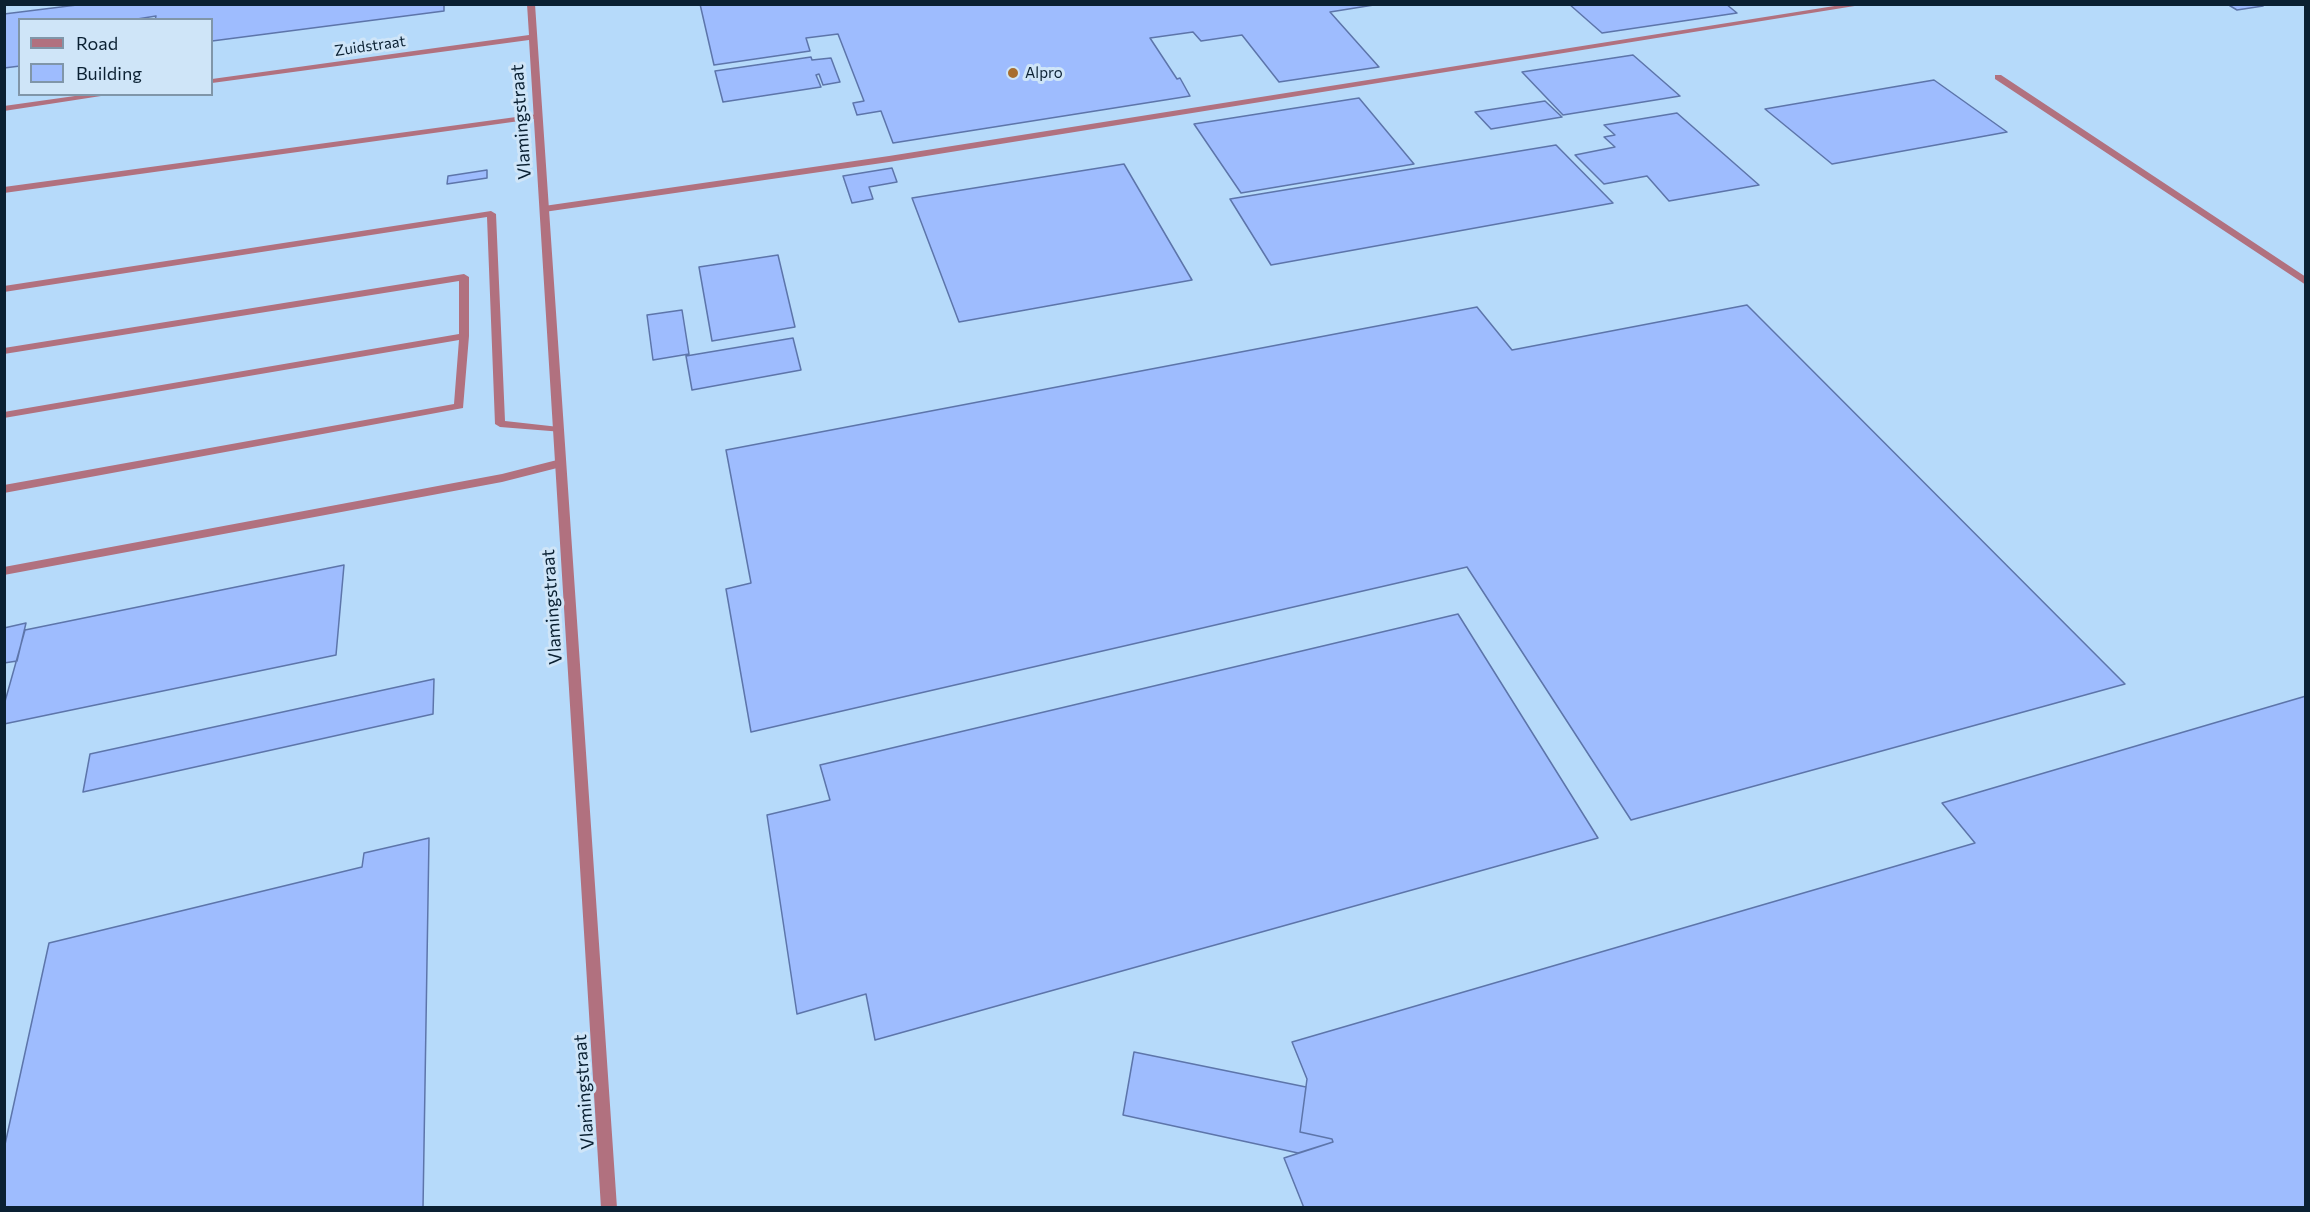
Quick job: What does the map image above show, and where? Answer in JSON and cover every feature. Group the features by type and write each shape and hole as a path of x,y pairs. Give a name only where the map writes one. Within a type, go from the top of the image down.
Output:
{"street":[{"name":"Vlamingstraat","path":"531,4 609,1208"},
{"path":"544,210 889,159 1864,4"},
{"name":"Zuidstraat","path":"213,81 533,37"},
{"path":"1998,77 2306,282"},
{"path":"4,109 96,96"},
{"path":"4,190 538,116"},
{"path":"4,289 491,214 500,424 558,430"},
{"path":"4,351 464,277 464,336 459,406 4,489"},
{"path":"4,415 464,336"},
{"path":"4,571 502,478 561,463"}],"shaded area":[{"path":"5,5 2305,5 2305,1207 5,1207"}],"building":[{"path":"85,4 444,4 444,11 213,41 213,18 156,18 156,16 144,18 18,18 18,66 4,68 4,14"},
{"name":"Alpro","path":"700,4 1380,4 1330,12 1379,67 1279,82 1242,35 1201,41 1193,32 1150,38 1177,79 1180,78 1190,96 893,143 881,111 857,115 853,103 864,101 838,34 806,38 810,51 714,65"},
{"path":"1569,4 1726,4 1737,13 1602,33"},
{"path":"2227,4 2260,4 2263,6 2237,10"},
{"path":"1633,55 1680,96 1563,115 1522,72"},
{"path":"811,57 812,60 831,58 840,82 823,85 819,74 816,75 821,87 723,102 715,71"},
{"path":"1934,80 2007,132 1832,164 1765,109"},
{"path":"1359,98 1414,164 1241,193 1194,124"},
{"path":"1545,101 1562,117 1491,129 1475,112"},
{"path":"1677,113 1759,185 1669,201 1647,176 1604,184 1575,155 1615,147 1604,137 1615,135 1604,125"},
{"path":"1556,145 1613,203 1271,265 1230,199"},
{"path":"1124,164 1192,280 959,322 912,198"},
{"path":"892,168 897,182 869,187 873,199 852,203 843,176"},
{"path":"487,170 487,178 447,184 448,176"},
{"path":"778,255 795,327 712,341 699,267"},
{"path":"1747,305 2125,684 1631,820 1467,567 751,732 726,589 751,583 726,450 1477,307 1512,350"},
{"path":"682,310 689,354 653,360 647,315"},
{"path":"793,338 801,370 692,390 686,356"},
{"path":"344,565 336,655 4,724 4,705 25,630"},
{"path":"1458,614 1598,838 875,1040 866,994 797,1014 767,815 830,800 820,765"},
{"path":"26,623 17,661 4,663 4,628"},
{"path":"434,679 433,714 83,792 90,754"},
{"path":"2306,696 2306,1208 1304,1208 1284,1158 1333,1142 1332,1139 1300,1132 1307,1079 1292,1042 1975,843 1942,803"},
{"path":"429,838 423,1208 4,1208 4,1149 49,943 362,867 364,853"},
{"path":"1134,1052 1306,1087 1300,1132 1332,1139 1333,1142 1298,1153 1123,1115"}],"place":[{"name":"Alpro","path":"1013,73"}]}
